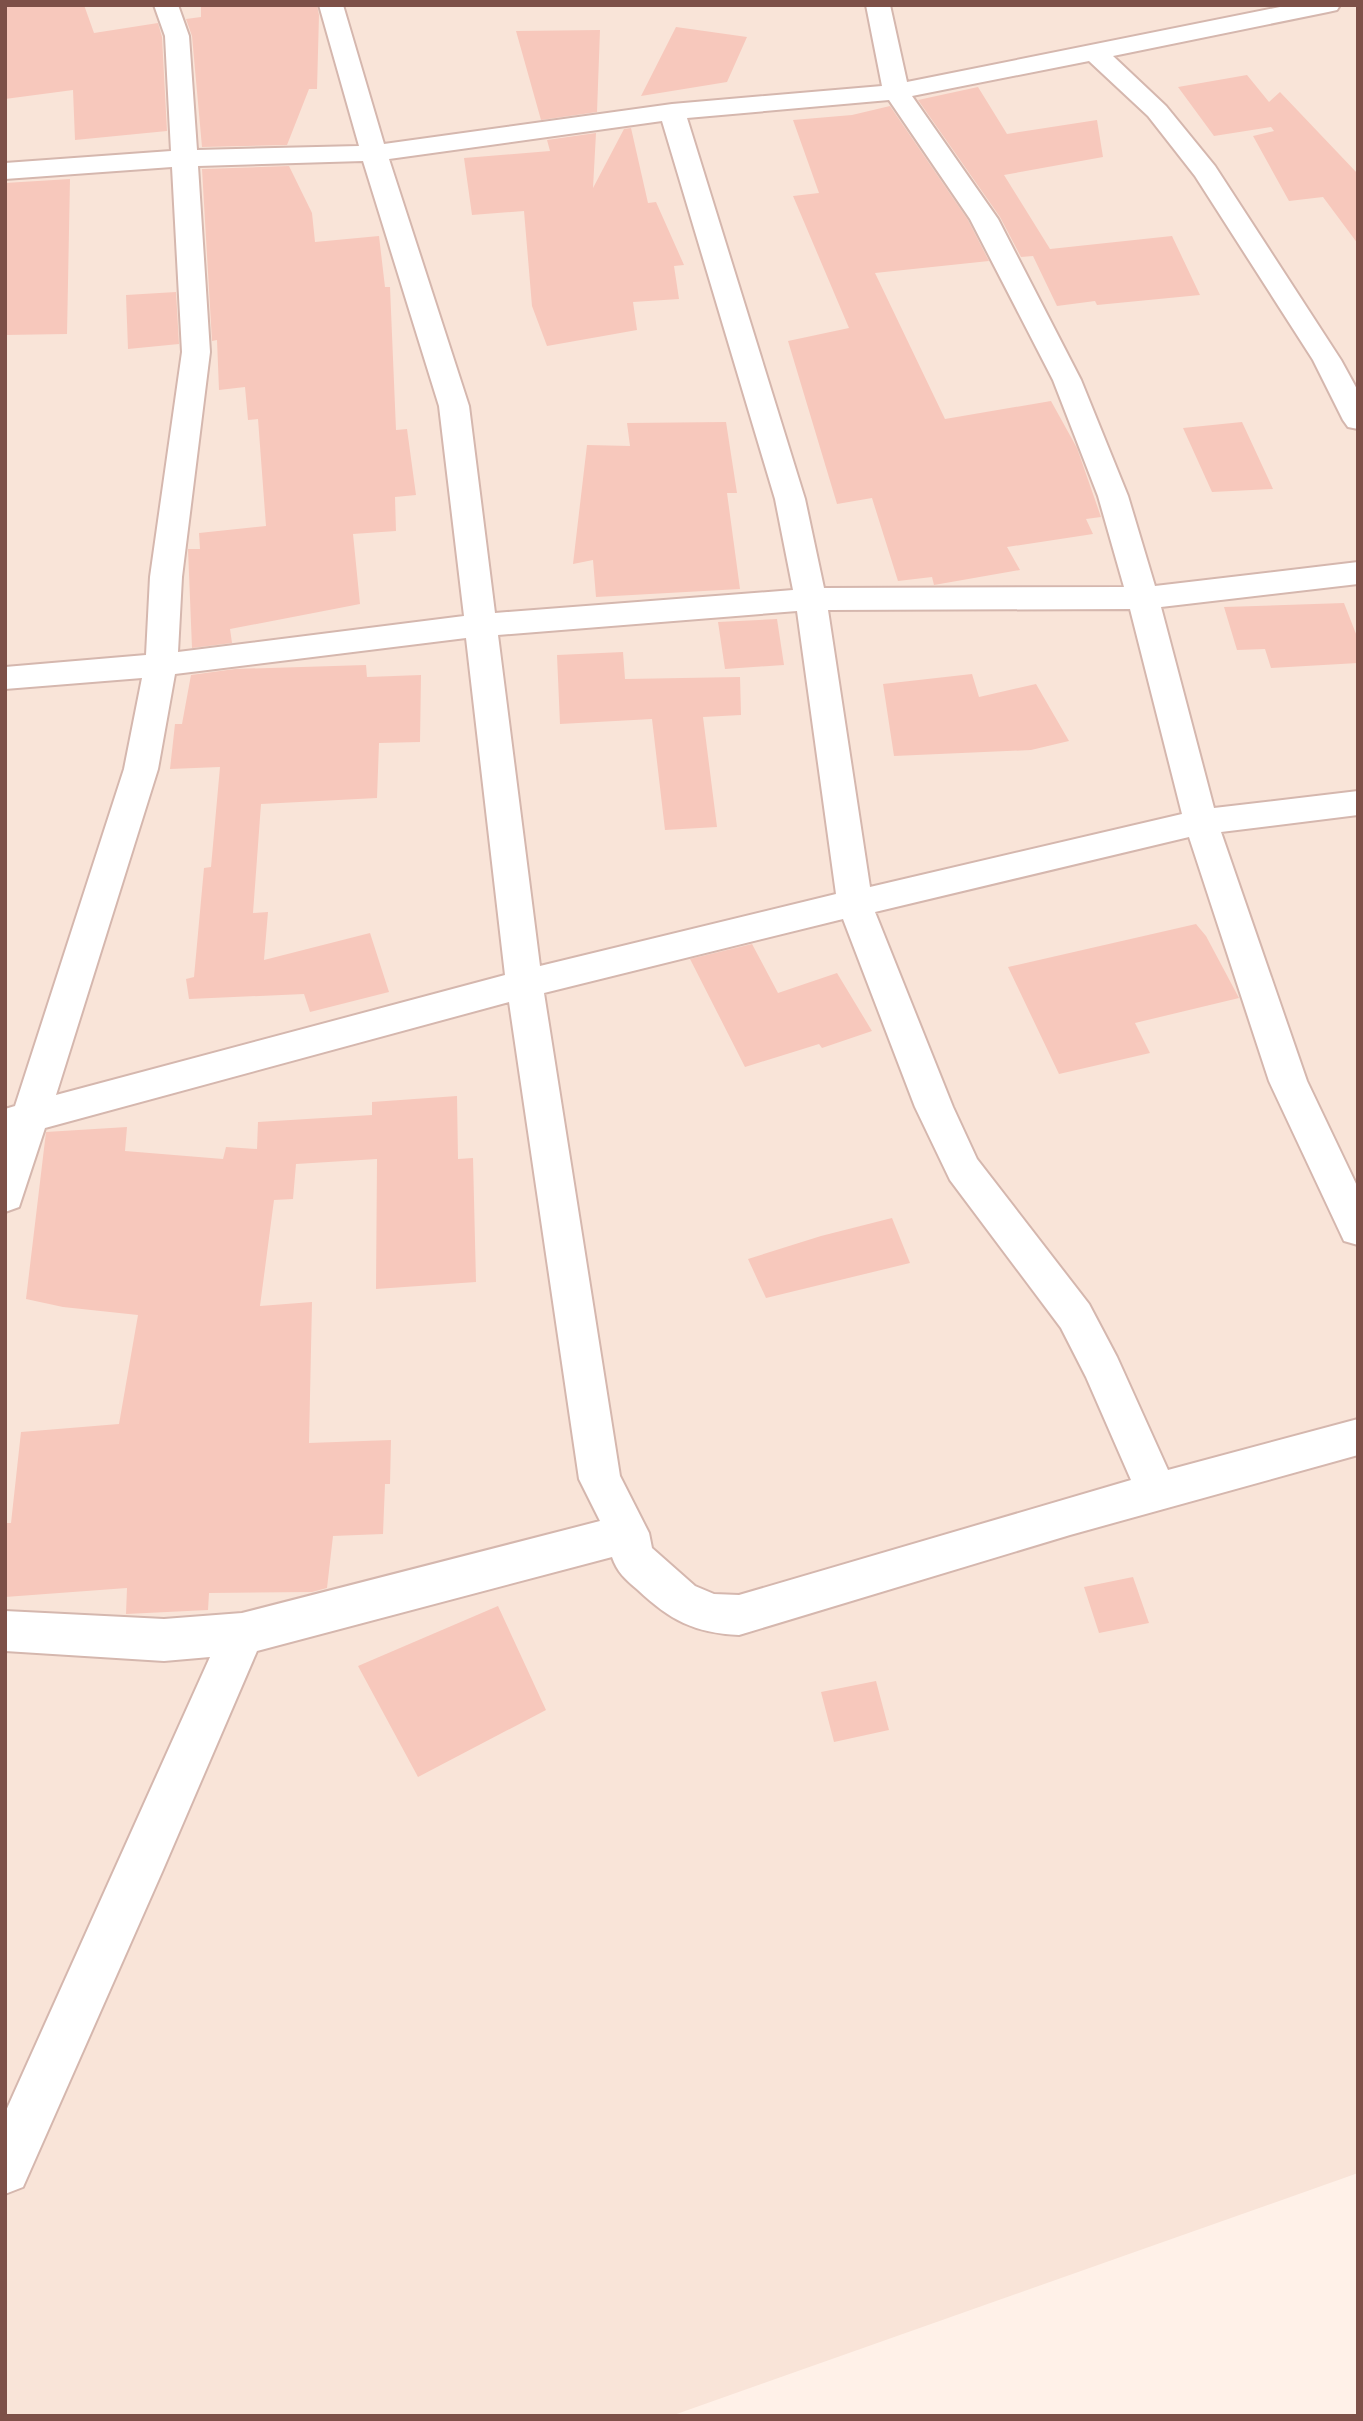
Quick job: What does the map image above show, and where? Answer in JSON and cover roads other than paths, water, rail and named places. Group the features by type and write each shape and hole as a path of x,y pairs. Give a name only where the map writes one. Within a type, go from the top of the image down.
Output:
{"street":[{"path":"5,1196 18,1121 141,769 161,665 166,577 196,352 177,36 166,5"},
{"path":"331,5 374,153 454,406 523,983 600,1479 628,1533 633,1558 680,1601 714,1614 738,1615 1070,1516 1358,1437"},
{"path":"878,5 897,92 984,219 1067,380 1113,496 1143,598 1201,822 1288,1081 1358,1229"},
{"path":"5,171 183,158 374,153 672,112 897,92 1328,5"},
{"path":"1095,53 1157,111 1206,172 1327,360 1358,421"},
{"path":"672,112 790,499 811,599 855,905 934,1107 963,1169 1075,1315 1103,1370 1158,1494"},
{"path":"5,678 161,665 480,625 811,599 1143,598 1358,573"},
{"path":"18,1121 523,983 1201,822 1358,803"},
{"path":"5,1631 164,1640 242,1634 628,1533"},
{"path":"5,2169 242,1634"}]}
